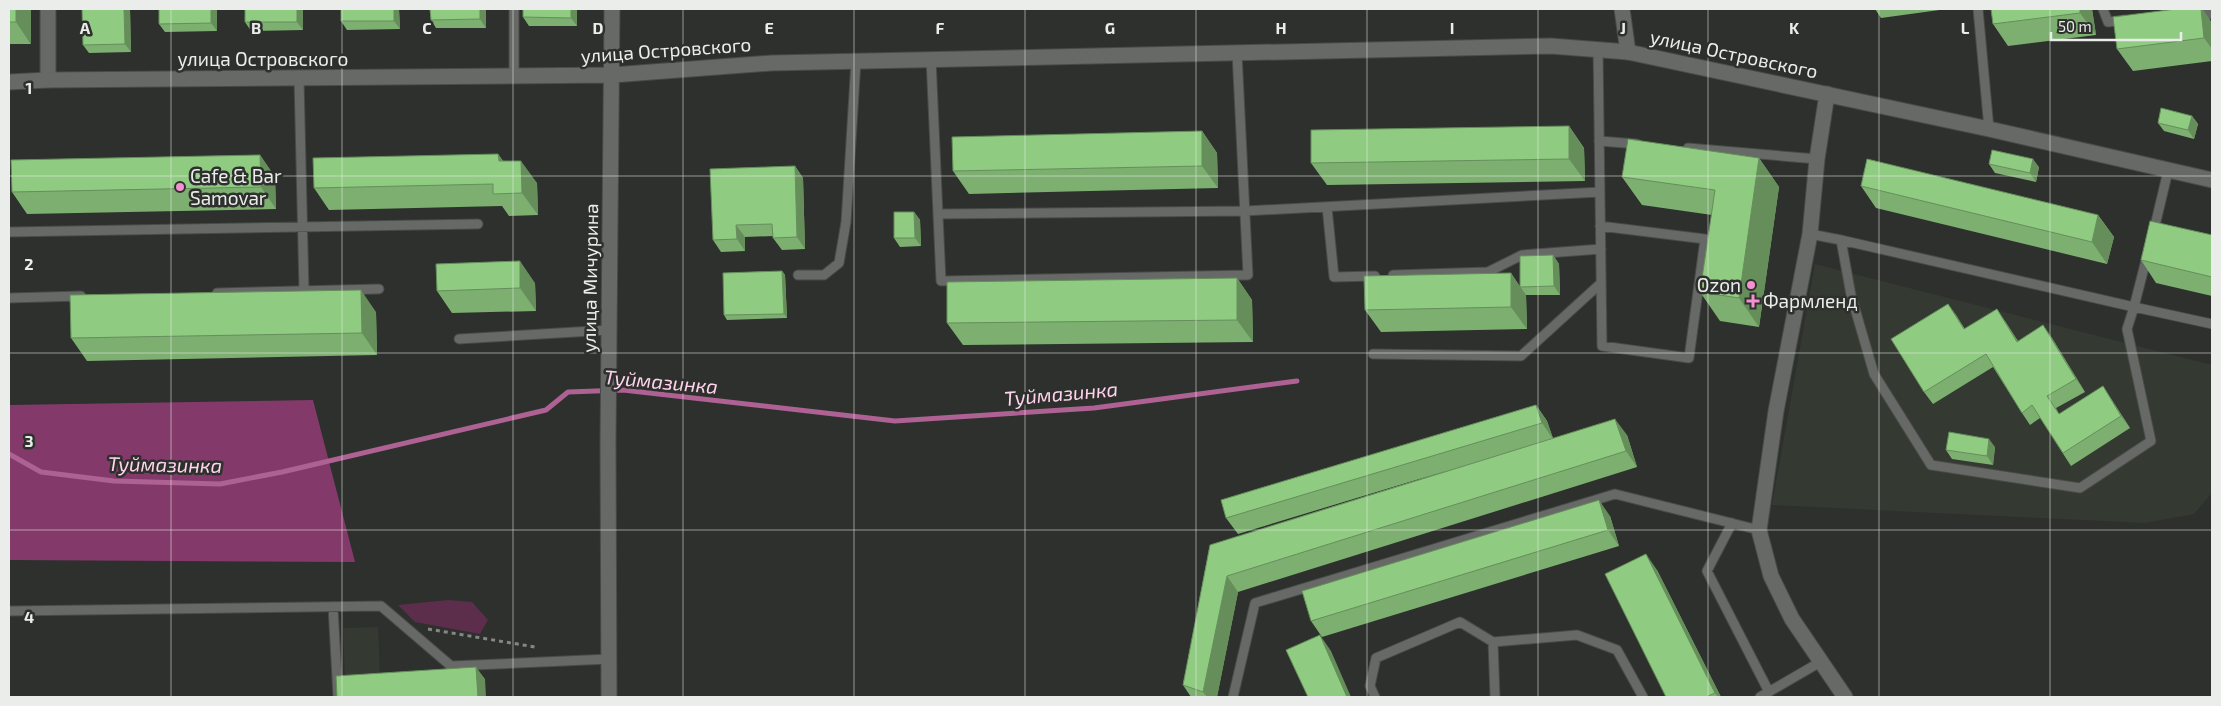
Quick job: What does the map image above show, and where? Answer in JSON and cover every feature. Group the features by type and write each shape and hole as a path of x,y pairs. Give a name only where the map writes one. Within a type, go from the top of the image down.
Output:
{"main road":[{"path":"48,9 48,80"},
{"name":"улица Мичурина","path":"609,697 609,330 612,9"},
{"path":"1622,9 1628,52"},
{"name":"улица Островского","path":"9,82 48,80 612,75 772,63 1551,46 1628,52 1988,129 2212,180"},
{"path":"1827,94 1817,159 1810,234 1776,411 1759,530 1771,576 1792,619 1845,697"}],"lane":[{"path":"514,9 514,76"},
{"path":"1978,9 1988,129"},
{"path":"2103,9 2108,22 2136,20"},
{"path":"2184,16 2212,14"},
{"path":"1598,49 1600,226 1602,346 1689,358 1706,239 1600,226"},
{"path":"932,59 941,281 1248,275 1238,53"},
{"path":"798,275 824,275 839,263 846,222 856,61"},
{"path":"299,79 304,290"},
{"path":"1599,141 1648,145"},
{"path":"1678,147 1817,159"},
{"path":"2151,239 2168,171"},
{"path":"938,214 1245,211 1600,192"},
{"path":"1328,207 1334,277 1488,272 1522,255 1601,249"},
{"path":"9,232 478,224"},
{"path":"1810,234 2212,324"},
{"path":"1841,240 1851,295 1874,374 1931,465 2080,488 2151,441 2126,329 2134,307 2149,249"},
{"path":"1373,354 1521,356 1601,283"},
{"path":"206,293 379,289"},
{"path":"9,298 87,296"},
{"path":"459,339 609,330"},
{"path":"1233,697 1255,603 1615,494 1759,530"},
{"path":"1732,523 1707,571 1769,692"},
{"path":"9,611 381,606 451,666 609,659"},
{"path":"333,607 338,697"},
{"path":"1375,697 1370,686 1376,658 1460,622 1493,642 1577,634 1616,650 1643,697"},
{"path":"1493,642 1494,697"},
{"path":"1760,697 1822,661"}],"shaded area":[{"path":"1815,264 2212,365 2212,493 2194,514 2145,523 1772,505"},
{"path":"313,400 355,562 9,560 9,405"},
{"path":"448,600 472,602 488,620 480,634 415,622 398,605"},
{"path":"378,627 380,678 345,679 343,628"}],"building":[{"path":"9,9 16,9 16,22 9,22"},
{"path":"82,9 124,9 125,44 83,45"},
{"path":"159,9 211,9 211,23 159,24"},
{"path":"245,9 297,9 297,22 245,22"},
{"path":"341,9 394,9 394,21 341,21"},
{"path":"430,9 480,9 480,19 431,20"},
{"path":"523,9 571,9 571,18 523,17"},
{"path":"1991,9 2080,9 2080,13 1993,24"},
{"path":"2176,9 2201,9 2204,38 2117,49 2113,17"},
{"path":"2161,108 2192,116 2188,130 2158,123"},
{"path":"1569,126 1569,159 1311,163 1311,130"},
{"path":"1202,131 1202,166 953,171 952,137"},
{"path":"1628,139 1759,158 1739,298 1700,292 1715,190 1622,177"},
{"path":"1992,150 2033,159 2030,173 1989,164"},
{"path":"498,154 499,161 521,161 522,193 493,194 493,184 314,188 313,158"},
{"path":"260,155 261,187 12,192 11,160"},
{"path":"1867,159 2098,215 2092,242 1861,186"},
{"path":"795,166 797,237 773,238 772,224 736,225 737,239 713,240 710,169"},
{"path":"894,212 914,212 915,238 894,238"},
{"path":"2150,221 2212,235 2212,277 2141,260"},
{"path":"1553,255 1554,286 1520,287 1520,256"},
{"path":"520,261 520,288 437,291 436,264"},
{"path":"782,271 784,314 724,315 723,273"},
{"path":"1511,273 1511,307 1365,310 1364,276"},
{"path":"1237,278 1237,320 947,323 947,282"},
{"path":"361,290 362,333 71,338 70,295"},
{"path":"1948,304 1964,329 1997,309 2017,342 2043,325 2076,379 2047,396 2059,414 2103,386 2121,416 2063,453 2032,405 2022,413 1986,354 1924,392 1891,339"},
{"path":"1536,405 1542,423 1226,518 1221,500"},
{"path":"1615,419 1626,451 1227,576 1203,692 1183,685 1210,545"},
{"path":"1949,432 1989,439 1987,456 1946,450"},
{"path":"1599,500 1608,530 1311,621 1302,591"},
{"path":"1646,554 1715,693 1706,697 1666,697 1605,574"},
{"path":"1320,635 1347,697 1308,697 1286,650"},
{"path":"476,667 478,697 337,697 336,676"}],"waterway":[{"name":"Туймазинка","path":"9,454 41,472 114,481 220,484 282,472 546,410 568,392 623,390 895,421 1094,408 1297,381"}],"place":[{"name":"Cafe & Bar Samovar","path":"180,187"},
{"name":"Ozon","path":"1751,285"},
{"name":"Фармленд","path":"1753,301"}]}
